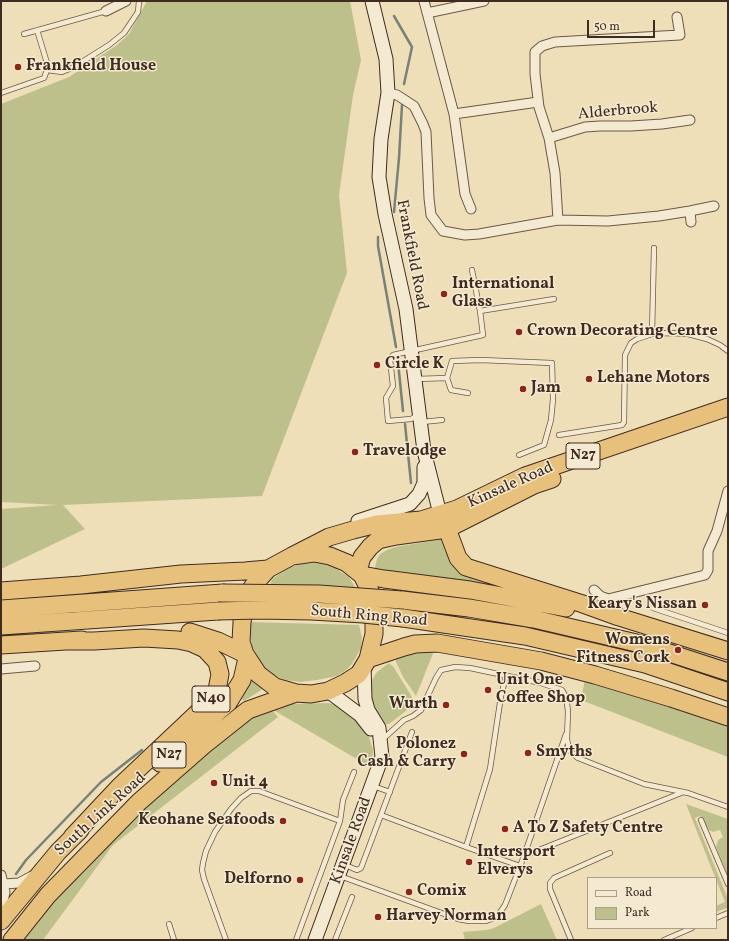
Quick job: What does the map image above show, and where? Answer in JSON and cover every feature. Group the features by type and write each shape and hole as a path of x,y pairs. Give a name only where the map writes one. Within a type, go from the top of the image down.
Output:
{"highway":[{"name":"Kinsale Road","path":"292,556 329,537 377,524 421,520 444,522 476,501 525,476 728,407"},
{"name":"Kinsale Road","path":"360,573 362,557 378,540 444,522 534,485 684,432 728,419"},
{"path":"444,522 458,558 466,567 728,651"},
{"name":"N27","path":"360,573 347,563 330,556 314,553 292,556 268,569 248,594 242,622 242,642 246,656 261,677 275,686 296,693 311,694 328,691 345,684 358,674 366,663"},
{"path":"1,591 81,585 181,574 268,569"},
{"path":"360,573 384,579 470,590 619,617"},
{"path":"360,573 372,595 374,607 374,634 366,663"},
{"name":"South Ring Road","path":"1,609 223,593 319,594 402,600 469,608 534,620 645,645 728,672"},
{"name":"South Ring Road","path":"1,626 218,611 311,611 363,614 403,618 525,636 645,664 728,692"},
{"path":"1,645 70,641 165,632 192,632 218,641 246,656"},
{"name":"N40","path":"70,641 152,638 178,640 192,643 205,649 217,662 220,674 217,690 207,704 119,787 72,837"},
{"path":"366,663 404,647 415,644 437,643 541,661 595,675 728,717"},
{"name":"South Link Road","path":"1,921 42,870 72,837 228,703 242,680 246,656"},
{"name":"South Link Road","path":"12,940 48,895 139,802 204,745 248,710 296,693"}],"street":[{"path":"106,11 126,1"},
{"name":"Frankfield Road","path":"372,1 386,59 388,93 381,139 379,176 385,214 406,309 424,451 438,506 444,522"},
{"path":"424,1 454,114 465,194 471,210"},
{"path":"427,13 484,1"},
{"path":"558,220 555,173 549,138 538,102 535,74 535,52 542,46 555,42 680,34 677,17"},
{"path":"388,93 397,95 414,106 423,124 426,132 431,216 443,231 465,235 480,234 558,220 608,221 690,212 714,206"},
{"path":"454,114 538,102"},
{"name":"Alderbrook","path":"549,138 585,127 662,124 690,120"},
{"path":"690,212 691,222"},
{"path":"329,537 355,522 410,504 424,483 424,451"},
{"path":"594,590 600,596 608,598 705,575 708,570 708,551 724,518 728,491"},
{"name":"Kinsale Road","path":"315,940 373,786 382,757 379,728 370,714 365,700 366,663"},
{"path":"1,669 35,666"},
{"path":"328,691 360,715 380,741"},
{"path":"4,884 19,884 42,870"},
{"path":"1,875 4,884 5,898 1,912"}],"lane":[{"path":"47,70 62,72 74,67 109,45 124,33 138,12 139,1"},
{"path":"24,34 106,11"},
{"path":"1,93 44,78 47,70 47,62 37,30"},
{"path":"652,334 654,248"},
{"path":"442,420 420,418 388,421 386,398 393,386 390,359 393,355 483,335 472,270"},
{"path":"480,311 554,299"},
{"path":"558,435 622,425 624,422 625,411 625,355 631,343 652,334 670,333 707,339 720,344 728,350"},
{"path":"468,393 451,390 447,378 452,361 481,360 552,363 553,399 551,420 544,445 519,455"},
{"path":"415,379 447,378"},
{"path":"653,608 728,633"},
{"path":"380,741 404,720 421,710 438,674 445,668 470,668 540,683 562,690 566,697 567,704 569,750 578,758 644,784 683,792 728,807"},
{"path":"466,847 490,769 501,696 506,676"},
{"path":"341,870 458,919 469,921 486,921 497,917 501,912 524,856 568,731"},
{"path":"341,870 361,868 412,732"},
{"path":"296,940 340,821 343,800 354,772"},
{"path":"373,786 390,792"},
{"path":"226,940 204,879 203,865 206,851 216,832 231,809 241,798 251,791 259,791 340,821"},
{"path":"524,856 683,792"},
{"path":"381,815 520,866"},
{"path":"701,820 728,884"},
{"path":"571,940 550,889 550,883 554,878 610,853"},
{"path":"335,940 352,897"},
{"path":"717,918 728,913"},
{"path":"169,924 174,940"},
{"path":"664,940 690,929"}],"green space":[{"path":"147,1 350,1 361,60 353,95 339,195 347,273 262,496 63,505 85,529 1,569 1,509 57,505 1,502 1,104 69,77 117,45 129,34"},
{"path":"443,539 445,550 449,557 527,591 376,572 375,567 377,559 380,554 387,550 395,547"},
{"path":"301,564 325,564 335,568 349,577 355,587 270,584 273,578 291,567"},
{"path":"249,622 359,625 362,638 361,648 352,664 337,676 300,682 286,680 275,676 261,664 252,646"},
{"path":"434,651 416,696 403,677 396,662 396,658 414,652"},
{"path":"389,663 393,666 412,697 407,710 389,724 384,724 369,701 370,683 377,672"},
{"path":"248,676 263,686 263,689 244,701 240,698"},
{"path":"585,679 728,726 728,757 581,700"},
{"path":"328,703 337,705 352,714 368,734 373,750 372,768 270,708 278,717 113,845 43,940 19,940 44,909 115,835 239,725 269,706 280,704"},
{"path":"686,804 728,819 728,879 716,847 718,840 723,837 720,830 713,832 709,830 700,816 695,818 728,899 727,908 717,912 717,906 725,902 717,882 717,877 715,877"},
{"path":"541,904 557,940 465,940 463,932 494,928"}],"waterway":[{"path":"394,16 412,47 404,84"},
{"path":"394,212 402,105"},
{"path":"378,237 378,246 396,347"},
{"path":"398,362 403,411"},
{"path":"405,424 411,483"},
{"path":"16,874 26,860 101,782 142,750"}],"place":[{"name":"Frankfield House","path":"18,67"},
{"name":"International Glass","path":"444,294"},
{"name":"Crown Decorating Centre","path":"519,332"},
{"name":"Circle K","path":"377,365"},
{"name":"Lehane Motors","path":"589,379"},
{"name":"Jam","path":"523,389"},
{"name":"Travelodge","path":"355,452"},
{"name":"Keary's Nissan","path":"705,605"},
{"name":"Womens Fitness Cork","path":"678,650"},
{"name":"Unit One Coffee Shop","path":"488,690"},
{"name":"Wurth","path":"446,705"},
{"name":"Smyths","path":"528,753"},
{"name":"Polonez Cash & Carry","path":"464,754"},
{"name":"Unit 4","path":"214,783"},
{"name":"Keohane Seafoods","path":"283,821"},
{"name":"A To Z Safety Centre","path":"505,829"},
{"name":"Intersport Elverys","path":"469,862"},
{"name":"Delforno","path":"300,880"},
{"name":"Comix","path":"409,892"},
{"name":"Harvey Norman","path":"378,917"}]}
